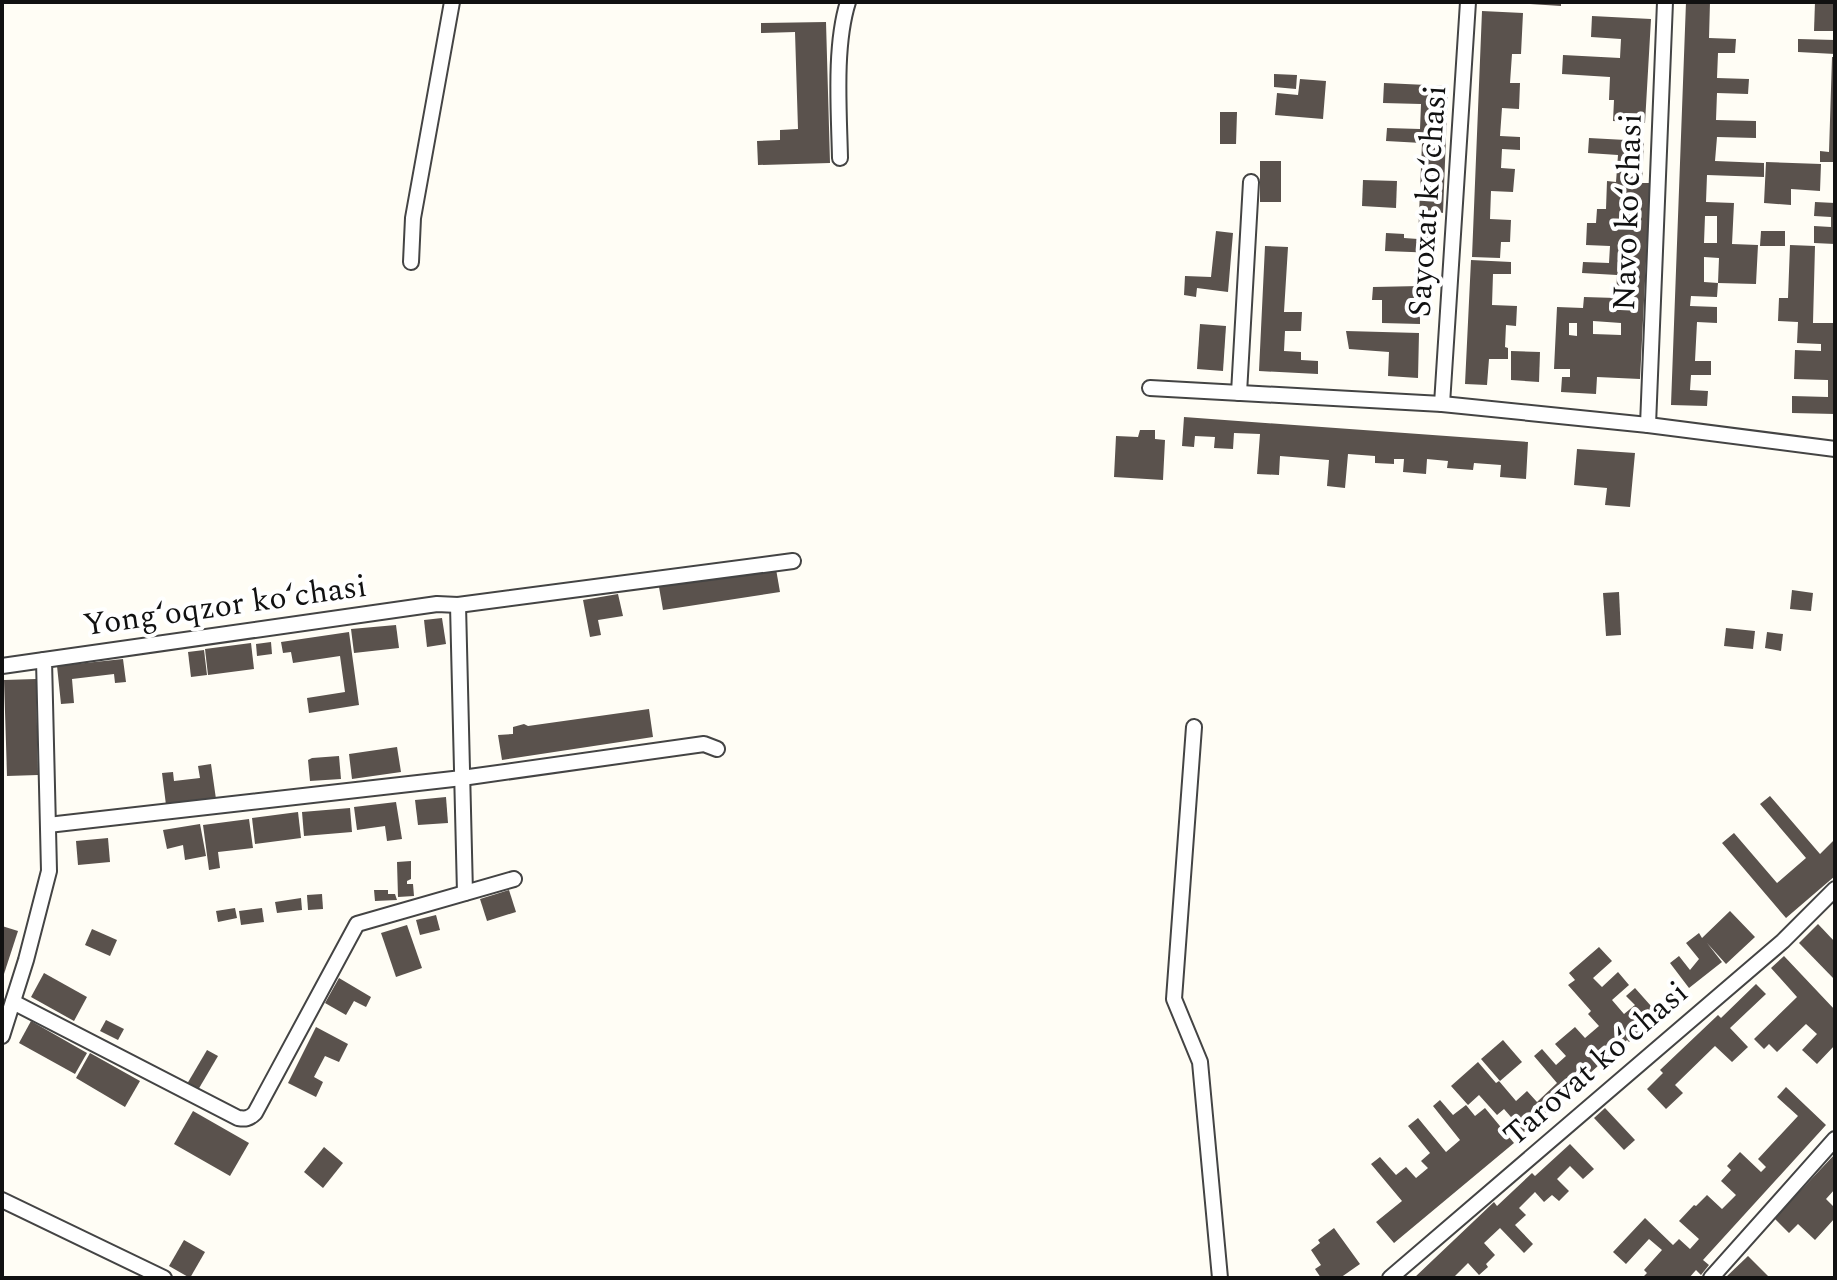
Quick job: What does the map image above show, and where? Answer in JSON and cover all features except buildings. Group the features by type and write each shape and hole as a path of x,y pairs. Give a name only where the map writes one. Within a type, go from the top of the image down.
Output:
{"street":[{"path":"411,262 413,218 452,2"},
{"path":"840,158 841,22 848,2"},
{"name":"Sayoxat koʻchasi","path":"1442,404 1468,2"},
{"name":"Navo koʻchasi","path":"1648,425 1665,2"},
{"path":"1239,393 1251,182"},
{"path":"1150,388 1442,404 1648,425 1835,449"},
{"name":"Yongʻoqzor koʻchasi","path":"2,1036 49,871 44,660 421,606 458,605 793,561"},
{"path":"458,605 465,893"},
{"path":"2,666 44,660"},
{"path":"1194,727 1174,999 1200,1062 1220,1278"},
{"path":"48,825 462,778 704,744 717,749"},
{"path":"13,1002 244,1119 255,1113 357,924 514,879"},
{"name":"Tarovat koʻchasi","path":"1390,1278 1783,941 1835,889"},
{"path":"1711,1278 1835,1139"},
{"path":"2,1200 164,1278"}]}
